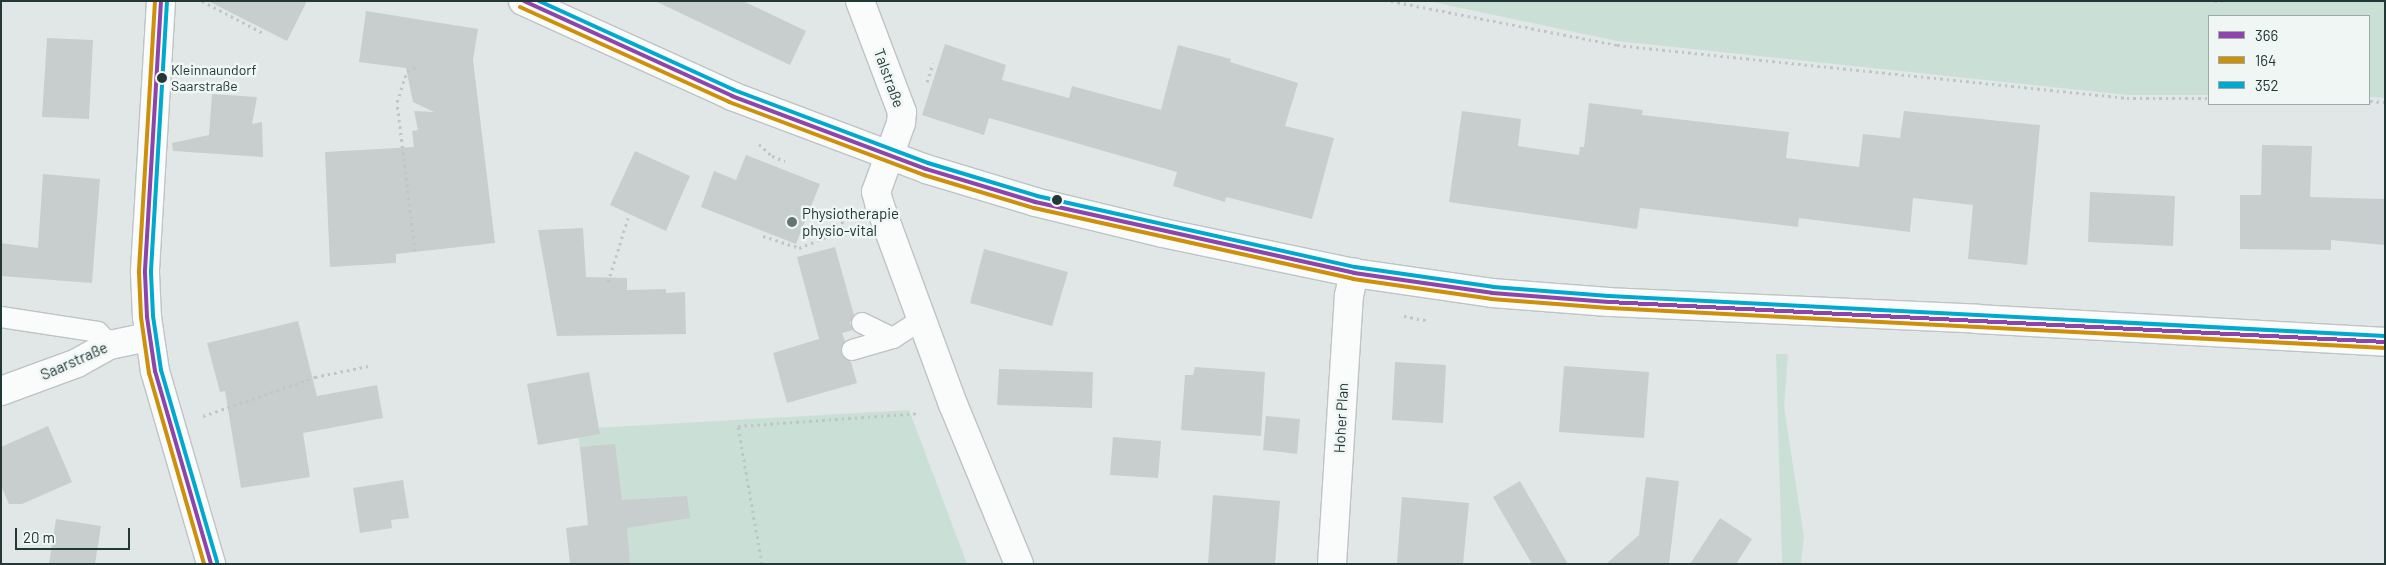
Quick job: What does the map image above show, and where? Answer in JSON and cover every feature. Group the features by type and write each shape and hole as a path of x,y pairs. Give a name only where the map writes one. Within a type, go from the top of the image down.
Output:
{"street":[{"path":"161,1 145,272 149,337 155,371 211,564"},
{"path":"523,1 732,96 888,156 1055,207 1205,243 1354,273 1492,293 1617,303 1968,318 2385,342"},
{"name":"Talstraße","path":"860,1 902,112 901,123 876,192 921,320"},
{"name":"Hoher Plan","path":"1332,564 1349,296 1354,273"},
{"path":"921,320 1019,564"},
{"name":"Saarstraße","path":"1,391 77,364 110,345 149,337"}],"lane":[{"path":"1,317 98,332 110,345"},
{"path":"852,350 894,338 921,320"},
{"path":"862,322 894,338"}],"path":[{"path":"202,1 266,34"},
{"path":"1391,1 1616,45 2127,98 2208,98"},
{"path":"2214,1 2223,1"},
{"path":"928,79 933,63"},
{"path":"415,251 397,102 407,71 418,66"},
{"path":"2371,101 2385,102"},
{"path":"772,156 785,161"},
{"path":"608,282 628,218"},
{"path":"762,236 799,248 826,237 835,225"},
{"path":"194,421 297,382 368,366"},
{"path":"762,564 738,426 909,414"}],"green space":[{"path":"1428,1 2385,1 2385,98 2371,97 2371,15 2208,15 2208,95 2127,95 1617,41"},
{"path":"1776,354 1788,354 1784,407 1804,537 1801,564 1782,564"},
{"path":"909,410 967,564 599,564 577,429"}],"building":[{"path":"208,1 307,1 287,41"},
{"path":"655,1 743,1 806,31 790,65"},
{"path":"366,11 478,29 473,60 495,243 396,254 396,263 330,267 325,152 414,147 412,131 418,130 414,111 434,112 413,102 406,68 359,62"},
{"path":"47,38 93,40 89,119 42,117"},
{"path":"945,44 1006,65 1002,80 1069,98 1072,86 1161,110 1178,45 1231,59 1230,62 1298,83 1285,126 1334,138 1312,219 1226,197 1225,202 1173,186 1177,172 989,118 984,135 922,115"},
{"path":"212,94 257,97 252,124 262,122 263,157 173,151 172,143 209,135"},
{"path":"1589,103 1643,110 1642,115 1789,132 1786,158 1859,167 1863,134 1900,138 1904,111 2040,125 2027,265 1968,259 1973,205 1913,198 1910,232 1799,218 1798,227 1640,208 1637,229 1449,202 1462,111 1521,119 1518,146 1579,155 1580,147 1584,147"},
{"path":"2262,145 2312,146 2310,197 2385,199 2385,245 2331,240 2331,250 2240,249 2240,195 2261,195"},
{"path":"635,151 690,176 666,231 610,205"},
{"path":"746,155 820,184 796,244 701,207 714,171 736,180"},
{"path":"43,174 100,179 92,283 1,276 1,243 38,248"},
{"path":"2090,192 2175,196 2173,246 2088,242"},
{"path":"583,228 586,277 627,278 627,290 666,289 666,293 685,292 686,334 557,336 538,230"},
{"path":"835,247 854,315 850,323 853,330 842,333 845,341 841,353 851,362 857,383 787,403 773,353 819,339 797,257"},
{"path":"984,249 1068,272 1052,326 970,303"},
{"path":"298,321 317,396 377,385 383,418 303,433 310,477 241,488 225,391 220,392 207,343"},
{"path":"1395,362 1446,365 1443,423 1392,420"},
{"path":"1564,366 1649,372 1644,438 1559,432"},
{"path":"1195,367 1265,372 1261,436 1181,430 1185,375 1193,375"},
{"path":"999,369 1093,372 1092,408 997,405"},
{"path":"589,372 600,434 538,445 527,384"},
{"path":"1266,416 1300,419 1297,454 1263,450"},
{"path":"48,426 72,482 22,504 9,504 1,486 1,447"},
{"path":"1113,437 1161,441 1158,478 1110,475"},
{"path":"615,444 622,500 687,496 690,518 627,528 630,564 570,564 566,528 588,525 580,447"},
{"path":"1646,477 1679,481 1669,564 1606,564 1639,535"},
{"path":"403,480 409,518 391,520 392,528 360,533 353,488"},
{"path":"1520,481 1568,564 1532,564 1493,497"},
{"path":"1213,495 1280,501 1275,564 1208,564"},
{"path":"1402,497 1469,503 1463,564 1397,564"},
{"path":"1720,518 1752,539 1736,564 1690,564"},
{"path":"56,519 101,526 95,564 49,564"}],"transit line":[{"name":"164","path":"155,1 139,273 141,317 149,373 204,564"},
{"name":"366","path":"161,1 145,273 147,317 155,371 211,564"},
{"name":"352","path":"167,1 151,273 153,316 161,370 217,562"},
{"name":"366","path":"524,1 732,96 926,169 1035,202 1354,273 1492,293 1609,302 2385,342"},
{"name":"352","path":"539,1 734,90 928,163 1037,196 1355,267 1493,287 1609,296 2385,336"},
{"name":"164","path":"520,7 729,102 924,175 1034,208 1353,279 1491,299 1609,308 2385,348"}],"place":[{"name":"Kleinnaundorf Saarstraße","path":"162,78"},
{"name":"Physiotherapie physio-vital","path":"792,222"}]}
